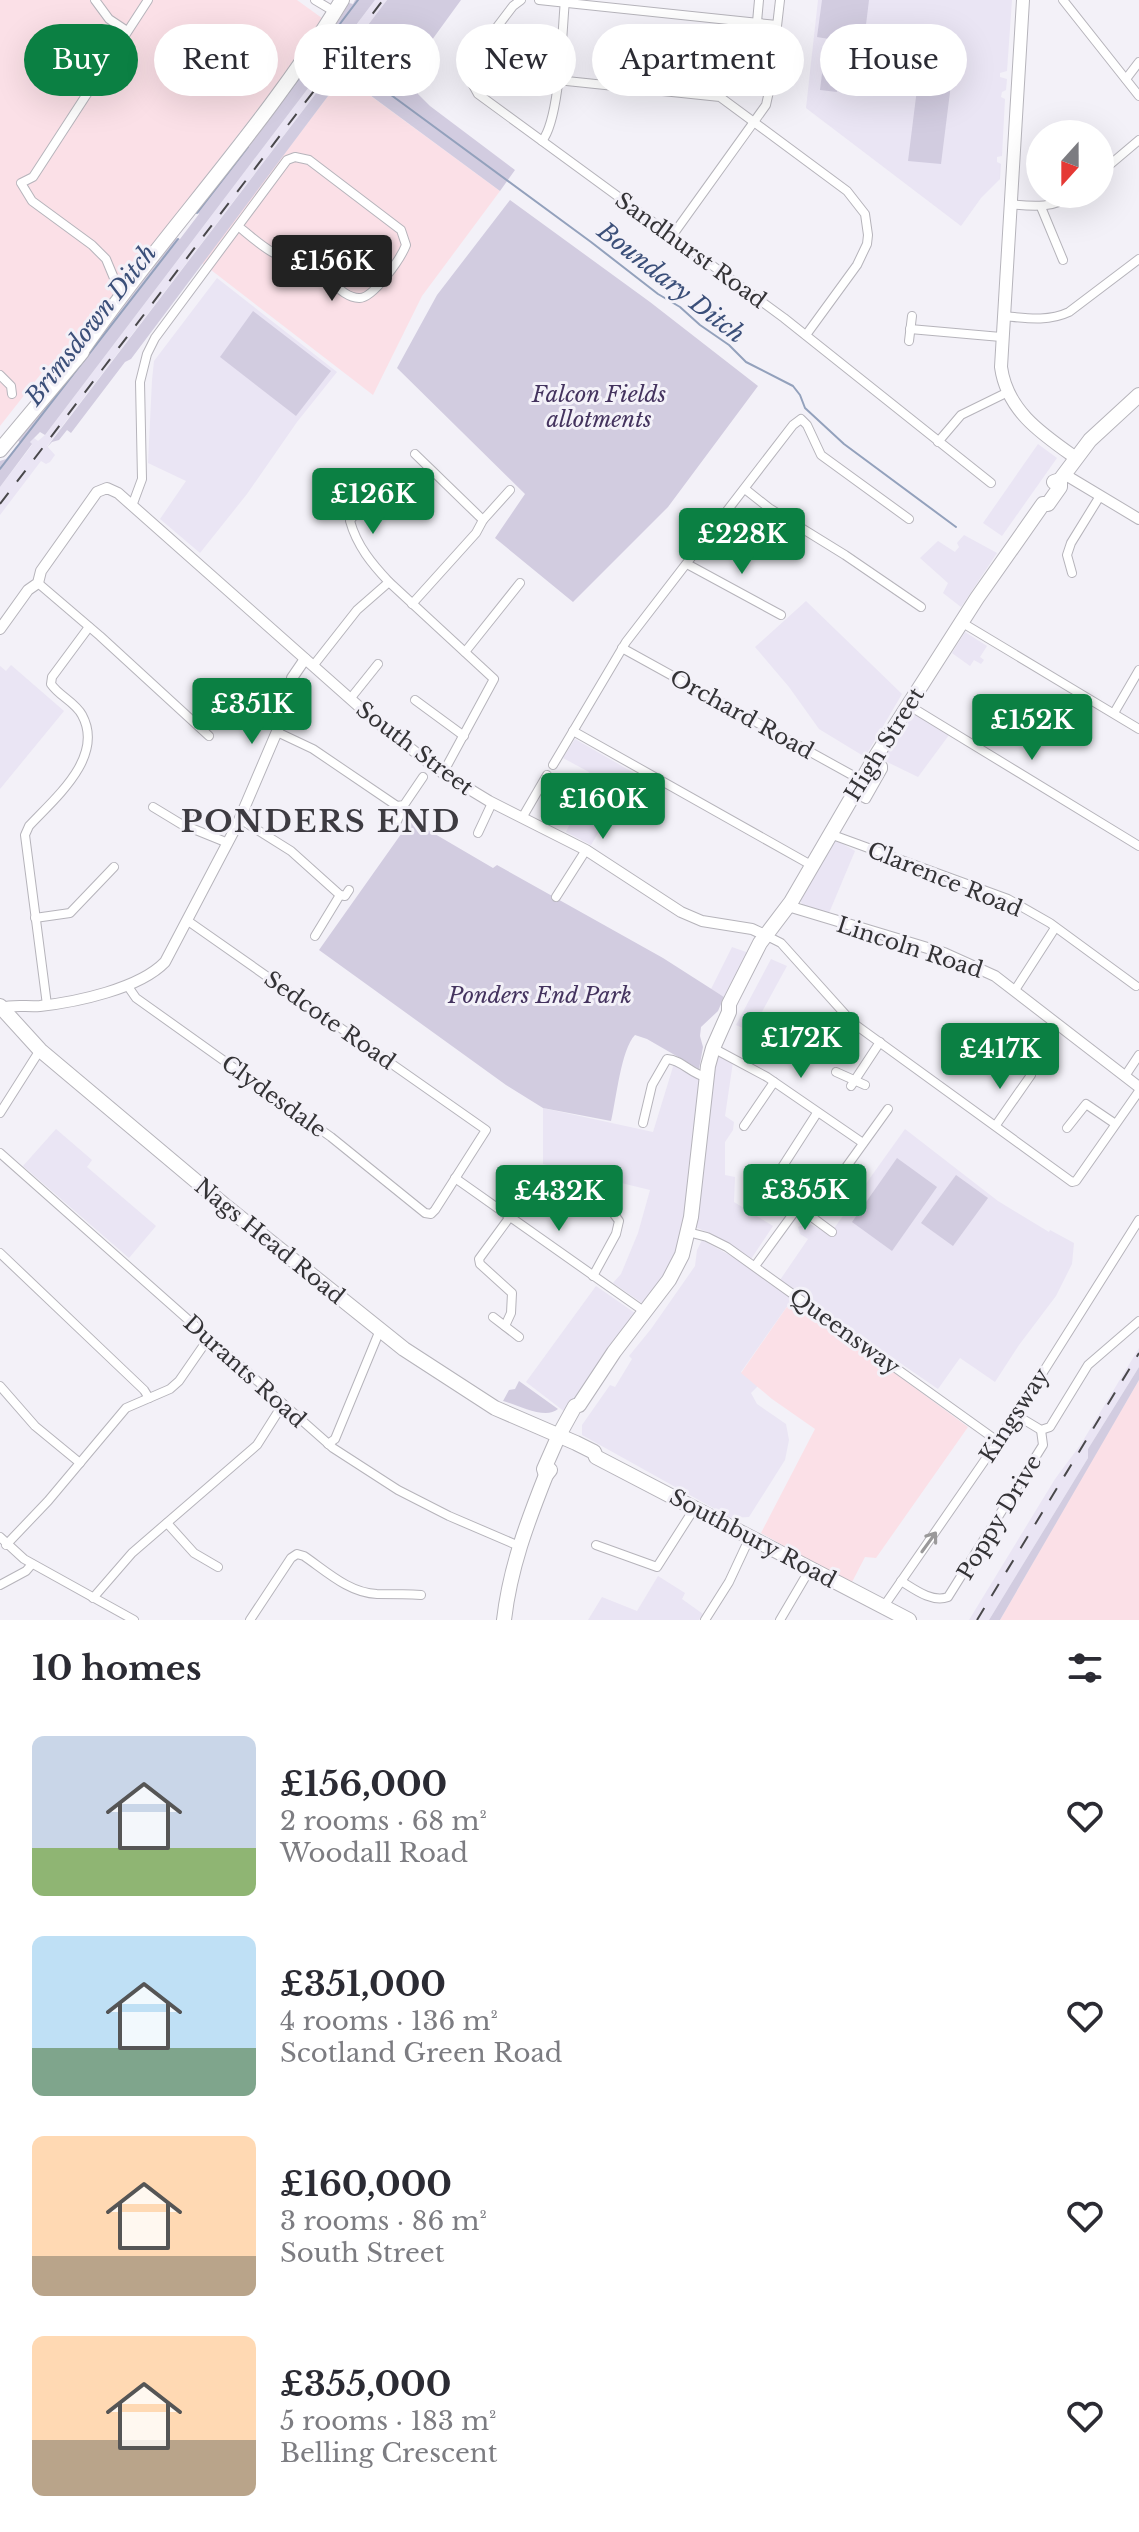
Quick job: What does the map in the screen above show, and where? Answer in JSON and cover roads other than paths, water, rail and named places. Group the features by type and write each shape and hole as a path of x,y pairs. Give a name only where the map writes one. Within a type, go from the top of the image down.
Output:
{"main road":[{"path":"1023,0 1001,367 1008,392 1028,421 1076,458"},
{"path":"0,450 111,318 302,63 338,6"},
{"path":"76,359 121,295 155,256"},
{"name":"High Street","path":"504,1620 519,1546 560,1440 614,1352 679,1264 688,1232 706,1077 713,1048 729,1012 729,1004 760,943 788,906 857,786 961,622 1043,504 1040,499 1103,428 1139,395"},
{"name":"Nags Head Road","path":"3,1015 21,1037 380,1330 450,1381 524,1422 530,1421 560,1440"},
{"name":"Southbury Road","path":"560,1440 594,1452 596,1457 909,1620"}],"street":[{"path":"95,0 116,24"},
{"path":"132,24 148,0"},
{"path":"315,0 338,6"},
{"name":"Sandhurst Road","path":"521,0 513,6 472,60 469,78 478,94 806,335 991,483"},
{"path":"539,0 770,24"},
{"path":"757,22 759,0"},
{"path":"777,24 780,0"},
{"path":"1063,0 1139,96"},
{"path":"563,24 565,2"},
{"path":"1126,79 1139,62"},
{"path":"576,82 720,97 858,202 867,222 868,235 861,259 806,335"},
{"path":"85,96 33,177 21,183 32,201 106,259 121,295"},
{"path":"542,141 550,126 555,96"},
{"path":"672,236 755,121 768,96"},
{"path":"1114,161 1139,140"},
{"path":"132,506 142,479 140,382 147,354 155,338 238,226 287,160 301,157 309,160 401,230 406,245 371,295 361,299 350,296 322,274 269,250 238,226"},
{"path":"1010,204 1026,206"},
{"path":"1041,208 1063,260"},
{"path":"1003,316 1060,317 1139,259"},
{"path":"909,341 912,316"},
{"path":"910,329 1001,337"},
{"path":"0,375 11,386 12,394"},
{"path":"938,442 961,415 1008,392"},
{"path":"553,765 622,648 793,425 801,419 821,455 909,519"},
{"path":"415,454 483,520"},
{"path":"1062,477 1139,519"},
{"name":"South Street","path":"38,583 41,571 91,500 101,489 107,488 132,506 392,736 443,773 492,803 586,850 692,918 749,928 767,936"},
{"path":"373,488 350,521 354,536 370,561 389,582 494,679 443,773"},
{"path":"745,489 769,508 921,607"},
{"path":"412,604 510,490"},
{"path":"1072,573 1067,555 1071,543 1100,496"},
{"path":"687,564 781,615"},
{"path":"23,1007 13,1017 3,1015 7,1006 72,1002 127,985 157,971 172,953 240,819 288,705 293,677 357,610 389,582"},
{"path":"0,629 22,598 38,583 209,736"},
{"path":"465,652 520,583"},
{"path":"961,622 1139,729"},
{"path":"47,1005 25,835 29,826 76,774 84,760 86,740 83,716 53,688 51,680 89,627"},
{"name":"Orchard Road","path":"622,648 857,786"},
{"path":"350,699 374,667"},
{"path":"1114,713 1139,670"},
{"path":"420,702 464,736"},
{"path":"908,705 1139,846"},
{"path":"573,731 811,865"},
{"path":"277,732 313,749 397,806 401,813 395,825"},
{"path":"522,818 547,775"},
{"path":"397,806 404,805 423,777"},
{"path":"478,833 492,803"},
{"path":"153,807 184,825 228,843"},
{"path":"184,825 191,811"},
{"path":"240,819 291,851 345,892 315,936"},
{"name":"Clarence Road","path":"829,833 1008,899 1055,928 1136,986"},
{"path":"556,897 586,850"},
{"path":"35,918 70,913 114,867"},
{"name":"Lincoln Road","path":"788,906 944,953 995,976 1139,1089"},
{"name":"Sedcote Road","path":"188,921 486,1130 455,1178"},
{"path":"1015,990 1055,928"},
{"path":"767,936 788,951 840,1011 1074,1182 1139,1089"},
{"name":"Clydesdale","path":"127,985 136,998 331,1137 420,1210 431,1214 455,1178"},
{"path":"853,1082 880,1042"},
{"path":"0,1113 31,1063 35,1046"},
{"path":"713,1048 774,1082 863,1143"},
{"path":"1125,1076 1139,1055"},
{"path":"643,1123 652,1085 667,1059 673,1059 691,1072 706,1077"},
{"path":"836,1072 865,1085"},
{"path":"996,1125 1031,1075"},
{"path":"744,1126 774,1082"},
{"path":"1067,1128 1086,1104 1114,1123"},
{"path":"811,1216 888,1109"},
{"path":"817,1113 770,1184 832,1232"},
{"name":"Durants Road","path":"0,1153 328,1444 381,1479 449,1516 519,1546"},
{"path":"455,1178 646,1312"},
{"path":"573,1187 611,1210 619,1221 616,1234 593,1276"},
{"path":"755,1266 798,1207"},
{"path":"505,1326 511,1313 512,1293 480,1264 479,1259 509,1218"},
{"name":"Kingsway","path":"884,1606 1016,1415 1139,1220"},
{"name":"Queensway","path":"688,1232 713,1240 755,1266 996,1440"},
{"path":"0,1253 149,1398"},
{"path":"493,1317 519,1337"},
{"path":"1016,1415 1041,1430 1050,1427 1088,1365 1139,1321"},
{"path":"328,1444 335,1439 380,1330"},
{"path":"134,1620 32,1564 3,1541 80,1463 126,1408 170,1389 179,1381 208,1339"},
{"path":"0,1386 35,1426 80,1463"},
{"path":"93,1598 132,1553 257,1445 283,1404"},
{"name":"Poppy Drive","path":"901,1581 932,1598 941,1600 948,1597 1043,1445 1041,1430"},
{"path":"596,1545 657,1567 694,1509"},
{"path":"167,1523 194,1553 218,1567"},
{"path":"705,1620 743,1555 750,1537"},
{"path":"250,1620 291,1558 297,1554 360,1591 421,1595"},
{"path":"0,1585 26,1571 32,1564"},
{"path":"780,1620 810,1569"}],"waterway":[{"name":"Brimsdown Ditch","path":"256,135 358,0"},
{"name":"Boundary Ditch","path":"392,96 658,294 680,307 746,362 793,386 805,408 844,444 956,527"},
{"name":"Brimsdown Ditch","path":"197,213 248,147"},
{"name":"Brimsdown Ditch","path":"0,469 178,239"}],"railway":[{"path":"0,504 383,0"},
{"path":"977,1620 1139,1353"}],"district":[{"name":"PONDERS END","path":"321,822"}],"park label":[{"name":"Falcon Fields allotments","path":"599,406"},
{"name":"Ponders End Park","path":"540,995"}]}
